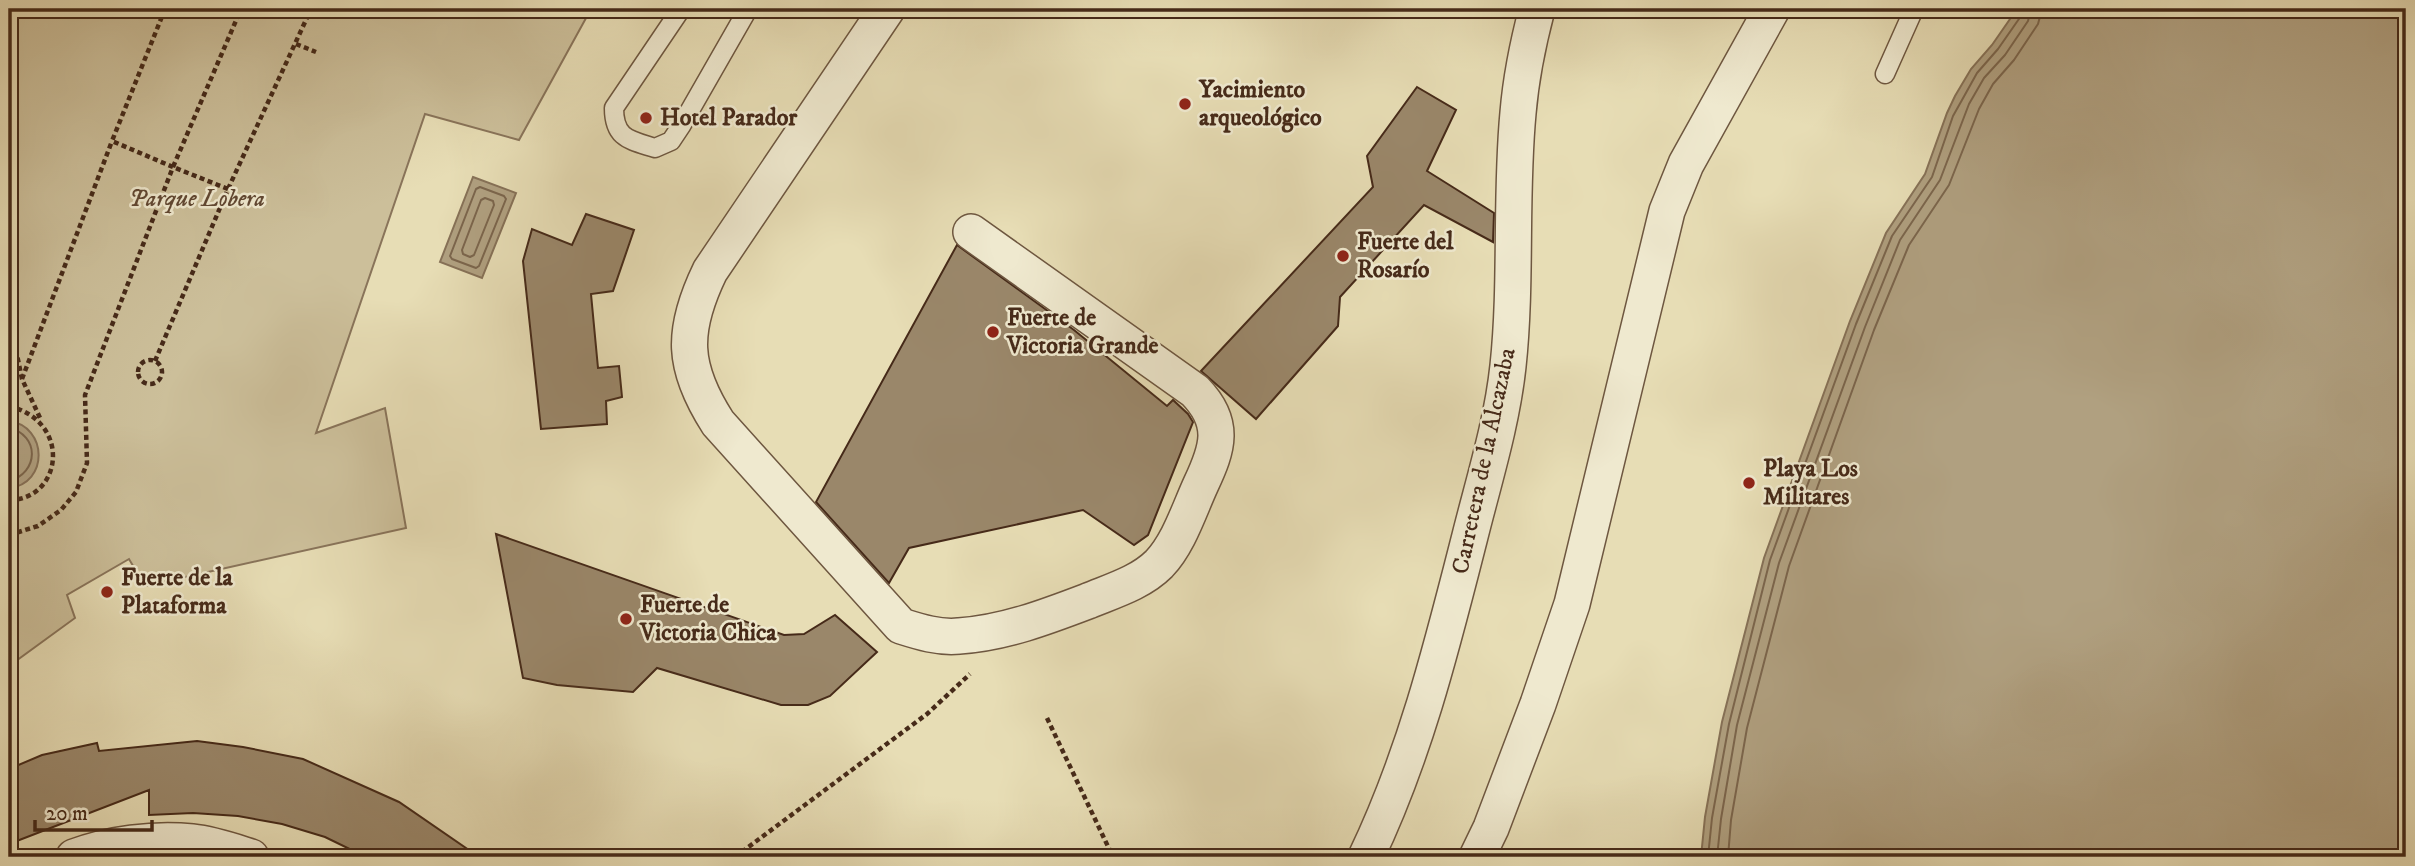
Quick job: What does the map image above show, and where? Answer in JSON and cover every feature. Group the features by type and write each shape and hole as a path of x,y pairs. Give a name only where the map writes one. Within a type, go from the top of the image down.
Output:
{"street":[{"path":"887,9 710,271 696,300 689,339 694,377 718,424 901,626 927,634 958,636 1027,624 1129,585 1158,564 1175,540 1213,458 1216,444 1212,414 1195,391 971,232"},
{"name":"Carretera de la Alcazaba","path":"1366,857 1410,749 1432,686 1492,450 1505,383 1513,309 1518,115 1525,55 1537,9"},
{"path":"1477,857 1524,741 1572,604 1667,211 1686,164 1772,9"},
{"path":"74,857 121,845 193,842 251,857"}],"lane":[{"path":"681,9 614,108 614,124 624,138 655,148 671,141 748,9"},
{"path":"1885,74 1914,9"}],"path":[{"path":"22,379 112,141 166,9"},
{"path":"9,536 38,526 61,510 76,492 87,463 85,395 173,167 241,9"},
{"path":"155,361 228,190 312,9"},
{"path":"296,44 316,52"},
{"path":"112,141 228,190"},
{"path":"9,316 22,379 47,429 53,444 54,459 49,475 40,487 28,496 9,500"},
{"path":"155,361 163,369 162,378 152,385 144,383 139,377 138,369 143,362 155,361"},
{"path":"9,407 29,413 47,429"},
{"path":"735,857 927,714 974,671"},
{"path":"1047,718 1113,857"}],"green space":[{"name":"Parque Lobera","path":"9,9 591,9 519,140 425,114 316,433 385,408 406,528 145,586 129,559 67,595 75,618 9,666"}],"water":[{"path":"2017,9 2406,9 2406,857 1701,857 1705,817 1722,722 1764,558 1850,321 1886,233 1925,174 1955,96 1971,69"},
{"path":"473,177 516,193 482,278 440,262"},
{"path":"9,421 22,425 31,433 37,443 39,455 31,477 22,484 9,488"}],"building":[{"name":"Fuerte del Rosarío","path":"1417,87 1456,110 1427,171 1494,213 1493,242 1424,205 1340,297 1338,326 1256,419 1201,371 1373,187 1367,156"},
{"path":"586,214 634,230 613,291 591,294 598,368 619,366 622,397 606,401 607,424 541,429 523,261 532,229 572,245"},
{"name":"Fuerte de Victoria Grande","path":"957,245 1074,330 1167,406 1173,400 1193,422 1148,535 1134,545 1083,510 909,548 889,583 816,502"},
{"name":"Fuerte de Victoria Chica","path":"496,534 784,635 804,634 835,615 877,652 830,696 808,705 781,705 657,668 633,692 557,685 523,678"},
{"path":"197,741 303,759 399,802 479,857 366,857 325,837 282,824 238,816 193,813 149,815 149,790 9,844 9,769 42,755 97,743 99,751"}],"place":[{"name":"Yacimiento arqueológico","path":"1185,104"},
{"name":"Hotel Parador","path":"646,118"},
{"name":"Fuerte del Rosarío","path":"1343,256"},
{"name":"Fuerte de Victoria Grande","path":"993,332"},
{"name":"Playa Los Militares","path":"1749,483"},
{"name":"Fuerte de la Plataforma","path":"107,592"},
{"name":"Fuerte de Victoria Chica","path":"626,619"}]}
